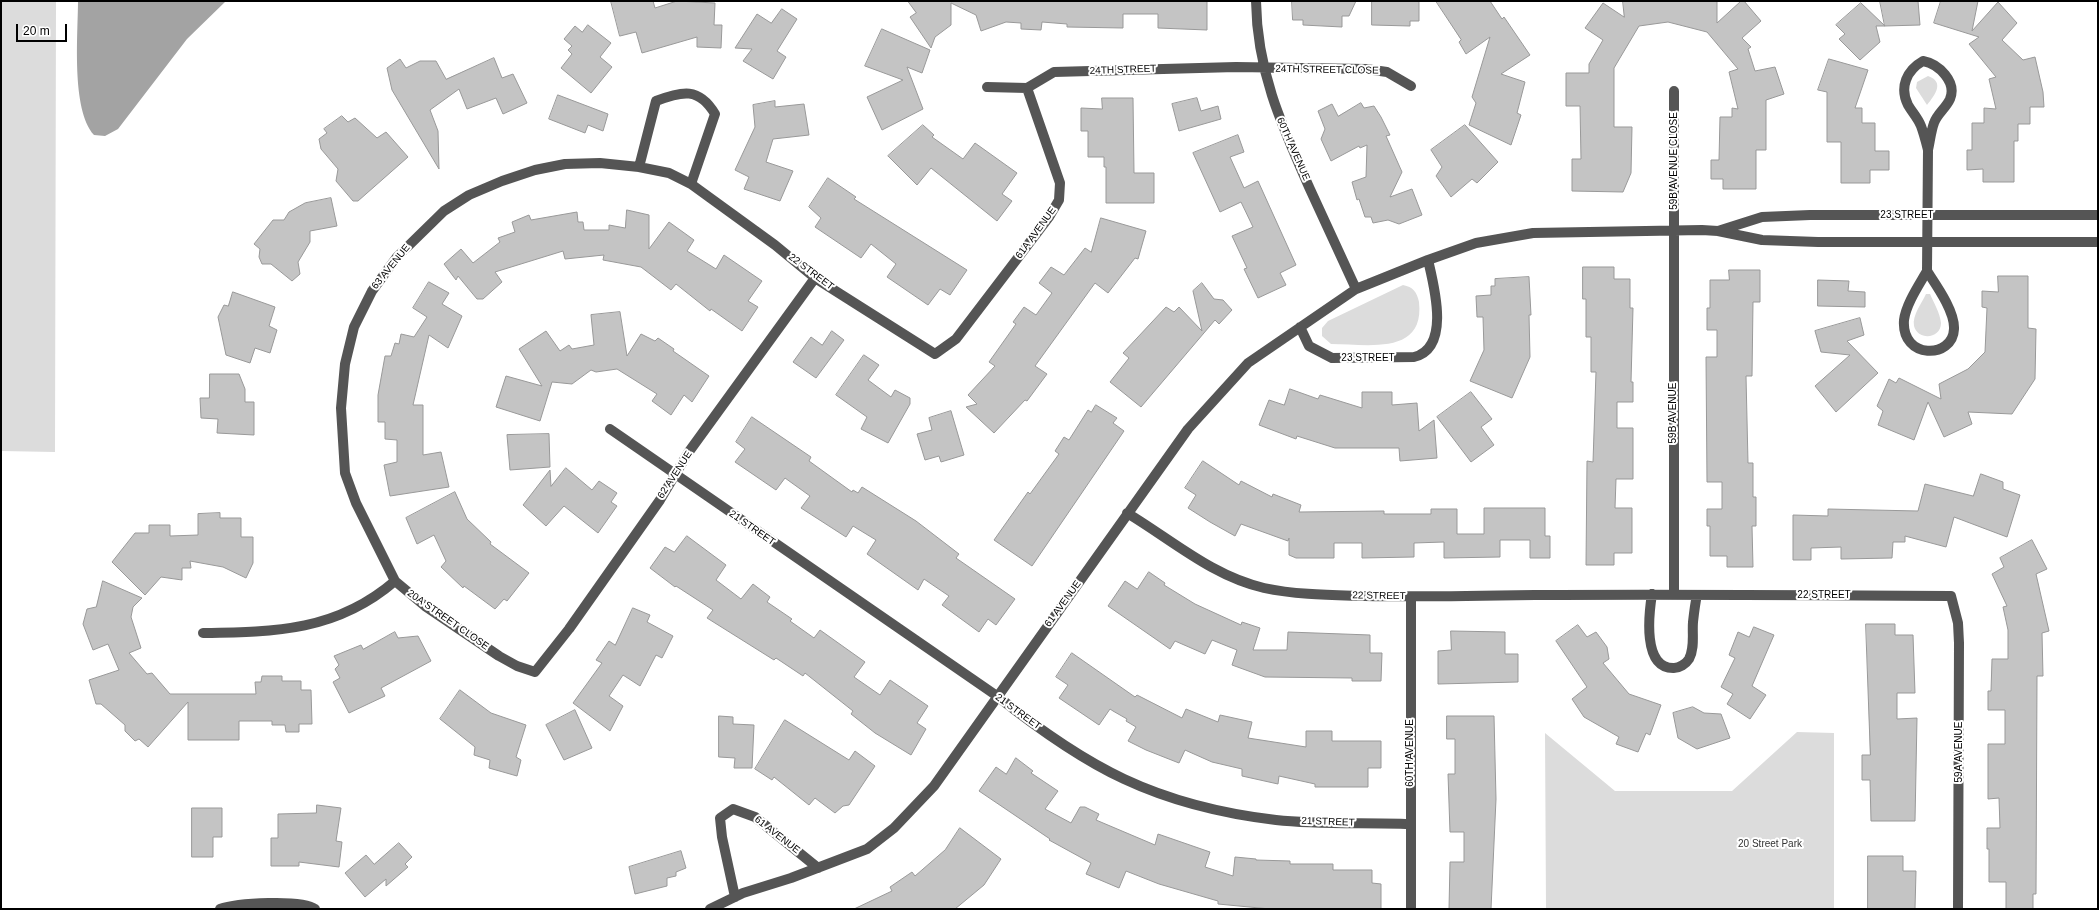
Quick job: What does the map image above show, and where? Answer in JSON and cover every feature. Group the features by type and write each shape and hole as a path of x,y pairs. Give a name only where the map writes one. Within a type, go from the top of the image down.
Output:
{"street":[{"name":"60TH AVENUE","path":"1256,1 1256,31 1264,68 1280,122 1356,289"},
{"path":"1927,271 1947,306 1952,318 1954,330 1950,340 1940,348 1931,352 1918,350 1911,346 1906,337 1904,320 1916,290 1927,271 1929,215 1928,150 1934,122 1950,98 1949,83 1942,69 1934,63 1923,61 1915,66 1907,75 1904,84 1908,105 1921,126 1928,150"},
{"name":"24TH STREET","path":"1027,88 1054,72 1236,67 1264,68"},
{"name":"24TH STREET CLOSE","path":"1264,68 1366,69 1387,72 1411,86"},
{"path":"987,87 1027,88"},
{"name":"61A AVENUE","path":"935,354 956,339 1049,217 1059,200 1060,183 1027,88"},
{"name":"59B AVENUE CLOSE","path":"1674,91 1674,232"},
{"path":"639,167 656,101 677,93 698,96 708,102 715,114 691,184"},
{"name":"63 AVENUE","path":"395,581 356,503 345,473 341,408 345,364 354,327 372,291 397,257 444,211 469,195 502,181 535,170 565,164 600,163 639,167 669,173 691,184"},
{"name":"22 STREET","path":"691,184 783,251 815,278 935,354"},
{"name":"23 STREET","path":"1718,231 1762,217 1810,215 2098,215"},
{"name":"23 STREET","path":"1428,260 1436,294 1436,334 1431,347 1422,355 1414,357 1332,358 1309,346 1300,327 1356,289 1428,260 1476,243 1533,233 1718,231 1762,240 1928,243 2098,242"},
{"name":"59B AVENUE","path":"1674,232 1674,594"},
{"name":"62 AVENUE","path":"535,672 569,629 675,474 815,278"},
{"name":"61 AVENUE","path":"710,909 735,897 867,849 904,818 934,786 1188,429 1248,363 1300,327"},
{"name":"21 STREET","path":"610,429 997,696 1022,715 1101,768 1125,780 1180,800 1243,816 1278,820 1410,824"},
{"name":"22 STREET","path":"1127,513 1149,526 1182,550 1221,573 1263,588 1294,593 1411,597 1652,594 1951,596"},
{"path":"203,633 274,631 326,620 349,612 371,600 395,581"},
{"name":"20A STREET CLOSE","path":"395,581 425,606 499,656 517,666 535,672"},
{"path":"1652,594 1648,623 1651,648 1656,658 1663,665 1672,668 1680,666 1689,659 1692,648 1696,595"},
{"name":"59A AVENUE","path":"1951,596 1958,623 1959,643 1958,909"},
{"name":"60TH AVENUE","path":"1411,597 1411,909"},
{"name":"61 AVENUE","path":"735,897 722,837 720,818 733,809 755,817 818,868"},
{"path":"220,909 245,905 292,903 315,909"}],"green space":[{"path":"1,1 56,1 55,452 1,451"},
{"path":"1928,76 1936,82 1937,89 1927,105 1916,88 1917,82"},
{"path":"1403,285 1414,290 1419,302 1418,319 1413,331 1403,339 1391,343 1376,345 1331,344 1322,336 1322,328 1328,321"},
{"path":"1926,294 1930,294 1941,323 1937,332 1934,335 1929,336 1920,334 1916,331 1914,326 1914,318"},
{"name":"20 Street Park","path":"1797,732 1834,733 1834,909 1546,909 1545,733 1615,791 1732,791"}],"shaded area":[{"path":"78,1 226,1 187,39 118,129 105,136 94,135 87,123 82,108 77,71"}],"building":[{"path":"611,1 653,1 655,8 677,1 715,3 714,25 722,25 721,48 697,47 697,37 642,53 636,32 620,36"},
{"path":"908,1 1207,1 1207,30 1158,28 1158,14 1123,14 1123,28 1067,27 1067,24 1042,22 1041,30 1021,29 1021,23 1006,22 981,31 976,15 951,3 951,25 935,37 931,48 910,17 916,13"},
{"path":"1292,1 1356,1 1349,16 1342,16 1342,27 1303,25 1303,20 1293,20"},
{"path":"1372,1 1419,1 1419,21 1410,21 1410,26 1372,25"},
{"path":"1436,1 1490,1 1502,19 1504,17 1530,55 1501,74 1525,82 1517,113 1521,115 1511,145 1469,125 1476,103 1472,97 1490,37 1466,54 1459,42 1461,40"},
{"path":"1623,1 1717,1 1717,23 1741,1 1744,1 1761,21 1742,38 1751,47 1748,49 1755,71 1775,67 1784,94 1766,100 1766,150 1756,150 1756,189 1723,189 1723,179 1711,179 1711,160 1719,160 1720,117 1732,117 1732,108 1738,109 1729,72 1738,69 1707,32 1668,22 1639,26 1614,68 1614,127 1632,127 1631,173 1623,192 1572,191 1572,159 1581,159 1580,106 1566,106 1566,73 1589,73 1589,64 1603,40 1585,28 1603,3 1624,17"},
{"path":"1880,1 1918,1 1920,25 1885,26"},
{"path":"1941,1 1978,1 1972,31 1998,2 2017,23 2002,40 2023,60 2035,57 2043,92 2044,107 2030,107 2030,124 2018,124 2018,141 2014,141 2014,182 1983,182 1983,169 1967,170 1967,150 1972,150 1972,123 1984,123 1984,108 1996,109 1989,79 1996,77 1969,44 1979,37 1934,23"},
{"path":"1861,3 1885,26 1876,26 1880,42 1860,60 1839,39 1845,34 1836,25"},
{"path":"782,9 797,19 777,51 786,57 773,79 743,61 752,49 735,48 757,14 771,23"},
{"path":"588,25 611,43 600,57 612,67 591,93 561,68 572,54 568,50 572,46 564,39 575,26 582,32"},
{"path":"882,29 930,50 922,73 907,67 923,109 882,130 867,97 903,80 865,66"},
{"path":"494,58 502,78 513,74 527,103 503,114 496,98 467,109 459,89 430,110 438,131 439,169 392,90 387,68 400,59 406,68 420,61 436,61 446,79"},
{"path":"1829,59 1868,70 1855,108 1862,108 1862,123 1875,123 1875,151 1889,151 1889,170 1870,170 1870,183 1841,183 1841,142 1827,142 1827,92 1818,90"},
{"path":"558,95 608,114 603,131 588,125 585,133 549,119"},
{"path":"1102,98 1133,98 1134,173 1154,173 1154,203 1106,203 1106,167 1104,167 1104,157 1088,157 1088,131 1081,131 1081,108 1102,109"},
{"path":"1197,98 1201,111 1218,106 1221,119 1179,131 1172,104"},
{"path":"775,101 775,107 804,104 809,135 773,139 766,162 793,171 780,201 744,189 749,177 735,170 755,127 753,105"},
{"path":"1361,103 1364,108 1374,106 1381,117 1390,135 1386,136 1402,172 1390,197 1412,189 1422,215 1399,224 1388,220 1373,223 1371,217 1365,217 1359,199 1357,200 1352,182 1366,177 1367,145 1360,148 1359,146 1331,161 1321,139 1325,129 1318,111 1332,104 1338,116"},
{"path":"342,116 348,122 355,118 377,138 386,132 408,157 358,201 353,201 336,181 338,169 321,149 319,139 327,133 324,129"},
{"path":"923,125 934,135 932,137 963,159 975,143 1017,173 1002,194 1012,201 997,221 931,168 917,185 888,156"},
{"path":"1465,125 1498,162 1477,183 1472,179 1451,197 1436,176 1442,167 1431,150"},
{"path":"1238,135 1244,152 1230,157 1244,188 1258,181 1296,265 1280,273 1286,285 1258,298 1244,269 1247,268 1232,236 1253,227 1241,202 1220,212 1193,153"},
{"path":"828,178 856,197 854,199 967,270 950,295 940,289 928,305 887,277 896,264 871,244 861,258 815,227 821,218 809,207"},
{"path":"331,198 337,226 310,231 310,242 298,262 300,274 292,281 271,264 262,264 259,257 260,249 254,244 273,220 284,220 289,212 305,203"},
{"path":"627,210 649,215 649,249 669,222 694,240 687,251 716,269 724,255 762,281 748,301 758,307 742,331 711,309 710,311 676,284 671,290 641,267 603,260 604,255 565,259 563,251 495,272 502,282 483,299 477,299 458,276 456,280 444,264 461,249 473,263 500,242 498,238 515,232 512,222 529,215 531,220 577,212 578,222 583,222 584,230 609,230 609,225 625,228"},
{"path":"1101,218 1146,231 1138,259 1135,258 1108,293 1095,283 1035,366 1047,374 1027,401 1025,400 994,433 966,407 977,404 968,395 995,366 989,362 1016,324 1013,322 1024,307 1036,315 1052,293 1039,283 1051,267 1064,275 1085,248 1091,252"},
{"path":"1583,267 1614,267 1614,279 1630,279 1630,308 1633,308 1631,382 1633,382 1633,402 1617,402 1617,428 1633,428 1633,479 1616,479 1615,508 1632,508 1632,553 1614,553 1614,565 1586,565 1587,461 1593,462 1596,372 1591,372 1591,337 1586,337 1586,299 1583,299"},
{"path":"1729,270 1760,270 1760,302 1753,302 1752,376 1746,376 1748,463 1753,463 1753,497 1756,497 1756,526 1752,526 1753,567 1727,567 1727,556 1710,556 1710,526 1707,526 1707,509 1722,509 1722,482 1707,482 1706,357 1717,357 1717,330 1707,330 1707,308 1710,308 1710,280 1729,280"},
{"path":"1998,276 2028,276 2028,328 2036,329 2035,379 2012,414 1968,412 1972,424 1944,437 1928,402 1914,440 1878,425 1883,411 1877,406 1889,379 1896,383 1899,378 1941,399 1939,384 1968,369 1985,352 1987,308 1982,307 1982,291 1998,292"},
{"path":"1529,277 1531,315 1529,315 1530,357 1512,398 1470,381 1484,350 1483,317 1477,317 1476,296 1491,295 1491,286 1495,286 1495,279"},
{"path":"1818,280 1849,281 1848,291 1865,292 1865,307 1818,306"},
{"path":"429,282 449,293 442,304 462,316 448,348 429,335 413,405 423,405 423,455 441,452 449,487 390,496 384,465 397,462 397,440 385,439 385,422 378,422 378,395 385,356 391,356 395,343 399,344 401,334 414,337 427,317 413,308"},
{"path":"1202,283 1214,299 1223,300 1232,310 1219,324 1215,320 1141,407 1110,382 1129,358 1123,353 1166,307 1174,312 1179,307 1202,331 1193,291"},
{"path":"233,292 275,307 269,326 277,330 270,353 255,348 250,363 226,355 218,317 224,305 228,306"},
{"path":"620,312 627,356 641,334 655,341 658,338 674,349 673,351 709,376 692,402 684,395 671,415 652,401 657,394 617,369 596,372 591,370 572,384 552,382 540,421 496,407 506,376 542,386 519,349 546,331 560,351 569,345 572,349 594,345 591,315"},
{"path":"1860,318 1864,335 1847,341 1878,373 1836,412 1815,386 1850,355 1821,352 1815,331"},
{"path":"832,331 844,340 816,378 793,362 811,337 822,345"},
{"path":"864,355 879,365 868,380 891,397 895,390 910,398 910,404 888,443 861,429 867,417 836,395"},
{"path":"210,374 239,374 245,389 245,402 254,402 254,435 217,433 218,419 201,418 200,398 209,398"},
{"path":"1290,389 1318,399 1320,395 1362,408 1362,392 1392,392 1392,405 1417,403 1419,431 1434,420 1437,458 1400,461 1399,448 1335,448 1297,436 1296,439 1259,425 1269,400 1284,405"},
{"path":"1471,392 1492,419 1481,427 1494,445 1471,462 1437,417"},
{"path":"1096,405 1117,418 1113,423 1124,431 1032,566 994,540 1028,492 1030,494 1059,454 1055,451 1064,437 1069,440 1088,410 1091,412"},
{"path":"951,411 964,455 941,462 939,456 925,460 917,434 932,430 929,418"},
{"path":"752,417 811,457 809,461 852,492 853,490 858,493 862,487 916,521 959,554 956,558 1015,599 996,625 988,619 979,632 942,605 949,596 924,579 918,590 867,554 876,540 853,526 846,537 801,508 810,496 785,478 776,490 735,462 745,449 736,442"},
{"path":"549,434 550,467 510,470 507,435"},
{"path":"1203,461 1239,485 1241,481 1272,497 1273,494 1301,505 1299,512 1384,511 1384,514 1431,514 1431,509 1457,509 1457,534 1484,534 1484,508 1545,508 1545,536 1550,536 1550,558 1530,558 1530,540 1500,540 1500,557 1444,558 1444,542 1414,543 1414,557 1362,558 1362,543 1334,543 1334,558 1296,558 1289,555 1289,538 1288,541 1241,524 1235,536 1188,508 1196,495 1185,488"},
{"path":"566,468 592,490 599,481 617,493 611,502 617,506 598,533 564,506 546,526 523,505 550,470 551,486"},
{"path":"1981,474 2003,482 2003,489 2020,495 2007,537 1954,517 1946,547 1905,536 1905,542 1893,542 1892,558 1841,559 1841,547 1811,548 1811,560 1793,560 1793,515 1828,516 1828,509 1918,511 1925,484 1973,496"},
{"path":"455,492 467,519 491,542 490,544 529,573 507,601 504,599 495,609 464,586 463,588 441,567 446,561 434,535 417,544 406,518"},
{"path":"220,513 220,518 241,518 241,537 253,537 253,563 246,578 223,567 190,561 191,568 182,568 182,580 161,577 145,595 112,562 135,533 149,533 149,525 170,525 170,536 198,535 198,514"},
{"path":"687,536 726,565 716,580 741,599 753,584 770,597 767,602 792,619 790,621 814,638 820,630 865,662 854,677 880,695 890,680 928,706 917,723 926,729 911,755 875,733 851,714 853,711 805,673 803,676 776,658 774,660 707,618 713,610 676,586 675,587 650,568 665,547 674,552"},
{"path":"2032,540 2047,569 2036,574 2049,631 2042,633 2043,676 2037,676 2036,894 2033,894 2033,909 2006,909 2006,882 1989,882 1989,849 1987,849 1987,828 2000,828 1999,798 1988,799 1988,744 2005,744 2005,710 1988,710 1988,691 1991,691 1992,659 2008,659 2008,630 2003,607 2007,606 1992,574 2004,567 2000,558"},
{"path":"1149,572 1165,583 1164,585 1195,604 1241,625 1242,622 1260,628 1253,650 1287,650 1288,632 1370,635 1370,653 1382,653 1381,681 1352,681 1352,678 1265,677 1232,665 1237,650 1212,640 1205,654 1175,641 1170,649 1108,606 1125,581 1137,589"},
{"path":"103,581 142,598 133,607 131,617 141,648 129,653 147,674 152,673 170,694 256,694 255,682 261,682 262,676 282,676 282,681 301,681 301,690 311,690 312,724 299,724 299,732 286,732 285,725 272,725 272,721 239,721 239,740 188,740 188,702 148,747 139,739 135,741 125,731 125,725 101,704 96,704 89,680 119,670 108,644 93,650 83,624 87,609 96,607"},
{"path":"633,608 650,615 647,622 673,636 662,658 656,655 640,686 623,675 609,696 623,706 610,731 573,703 602,663 596,660 609,641 615,645"},
{"path":"1866,624 1895,624 1895,635 1913,635 1915,693 1897,693 1897,719 1917,718 1915,821 1871,821 1870,780 1862,780 1862,755 1870,755"},
{"path":"1578,625 1587,637 1596,632 1607,647 1609,659 1603,663 1629,694 1661,705 1650,735 1646,733 1638,752 1616,744 1619,737 1584,717 1572,699 1587,687 1556,641"},
{"path":"1754,627 1774,635 1752,686 1766,695 1750,719 1727,704 1733,694 1721,687 1735,658 1729,655 1738,632 1749,637"},
{"path":"1451,631 1505,632 1505,654 1518,654 1518,682 1438,684 1438,651 1451,650"},
{"path":"395,632 398,638 418,636 431,661 381,688 385,696 349,713 333,682 340,678 335,669 339,665 334,656 361,645 363,649"},
{"path":"1072,653 1135,697 1137,695 1182,718 1186,709 1218,722 1220,715 1252,722 1248,738 1306,747 1306,731 1332,731 1332,741 1381,741 1381,768 1368,768 1368,787 1315,787 1315,784 1279,776 1278,784 1242,776 1242,769 1212,762 1185,750 1179,763 1128,741 1136,727 1126,721 1127,719 1110,709 1099,725 1059,698 1068,685 1056,677"},
{"path":"460,690 491,713 526,725 516,757 521,760 517,776 489,768 490,760 474,755 475,747 440,719"},
{"path":"1693,707 1704,713 1721,714 1730,738 1697,749 1678,738 1673,713"},
{"path":"575,710 592,748 564,760 546,725"},
{"path":"719,716 733,717 733,724 754,725 752,768 734,768 735,758 719,757"},
{"path":"1447,716 1494,716 1496,799 1491,909 1449,909 1450,862 1464,862 1464,832 1450,832 1448,774 1455,774 1455,739 1447,739"},
{"path":"785,720 849,760 855,751 875,766 849,805 843,806 835,813 815,798 809,805 774,777 772,780 755,769"},
{"path":"1016,758 1033,771 1031,773 1058,791 1045,809 1071,823 1080,807 1085,807 1099,814 1096,820 1155,845 1158,834 1210,852 1205,867 1233,876 1235,857 1256,860 1290,861 1290,864 1333,864 1333,870 1372,870 1372,883 1381,884 1381,909 1270,909 1218,904 1218,901 1159,884 1126,871 1119,888 1086,874 1091,863 1049,840 1050,839 979,791 996,767 1006,774"},
{"path":"317,805 341,808 336,841 342,842 339,867 299,862 299,866 271,866 271,838 278,838 278,814 316,813"},
{"path":"192,808 222,808 222,837 213,837 213,857 192,857"},
{"path":"960,828 1001,859 984,885 955,909 854,909 892,891 890,887 912,872 915,876 945,850"},
{"path":"399,843 412,857 405,864 408,867 386,886 386,879 365,897 345,873 366,855 374,864"},
{"path":"681,851 686,868 676,872 676,876 667,878 667,886 635,894 629,867"},
{"path":"1868,856 1903,856 1903,871 1916,871 1915,909 1868,909"}]}
